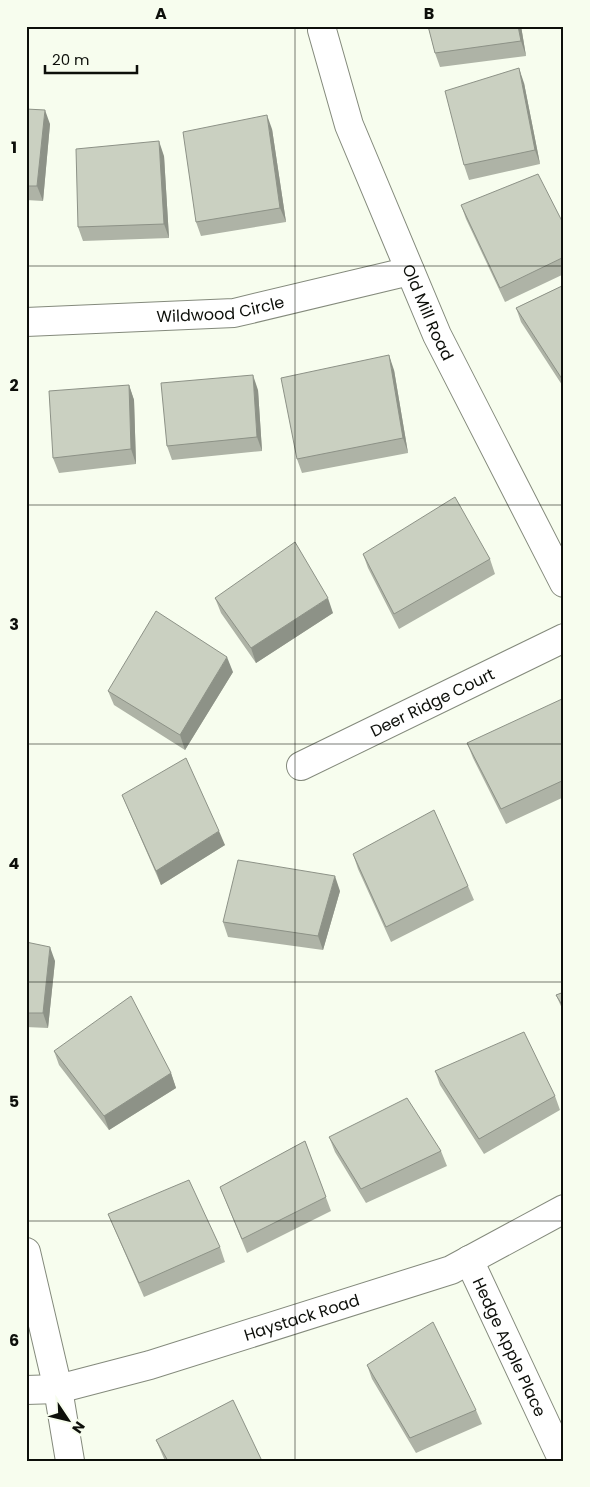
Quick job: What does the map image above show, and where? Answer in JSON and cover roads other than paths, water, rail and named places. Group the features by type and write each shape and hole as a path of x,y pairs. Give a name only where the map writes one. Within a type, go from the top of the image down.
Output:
{"street":[{"name":"Old Mill Road","path":"322,30 349,125 437,335 564,583"},
{"name":"Wildwood Circle","path":"26,322 234,313 410,271"},
{"name":"Deer Ridge Court","path":"301,766 564,638"},
{"name":"Haystack Road","path":"26,1390 58,1389 150,1365 451,1270 564,1209"},
{"path":"26,1252 58,1389 70,1461"},
{"name":"Hedge Apple Place","path":"469,1260 563,1461"}]}
